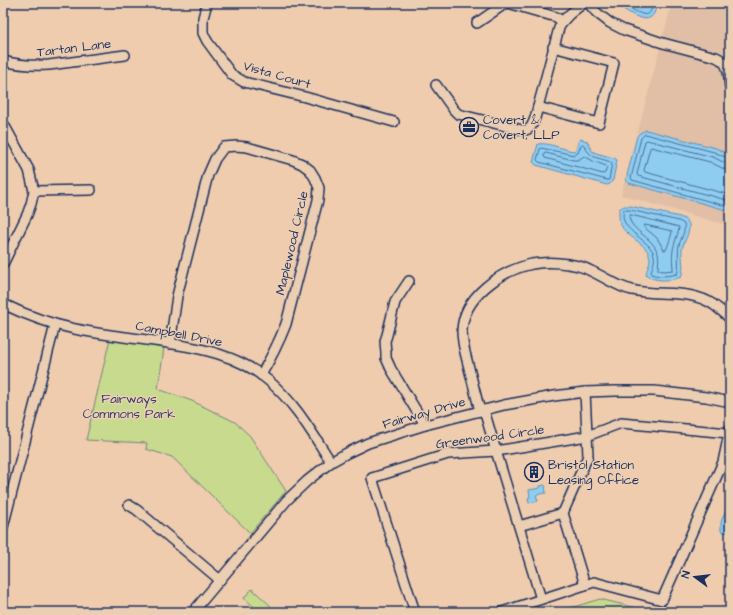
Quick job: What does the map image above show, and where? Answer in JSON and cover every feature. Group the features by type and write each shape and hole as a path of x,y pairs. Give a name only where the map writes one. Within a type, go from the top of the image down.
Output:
{"street":[{"name":"Vista Court","path":"207,3 203,18 203,33 207,41 232,75 244,82 305,97 394,122"},
{"path":"477,23 507,3 556,17 562,21"},
{"path":"436,85 458,114 522,130 532,127 559,28 562,21 569,14 584,3"},
{"path":"588,3 597,13 610,23 624,30 663,43 716,56 725,63 727,67 730,87"},
{"path":"538,107 600,123 614,63 553,47"},
{"name":"Tartan Lane","path":"4,63 37,66 124,55"},
{"path":"3,123 29,170 34,191 28,215 3,264"},
{"name":"Maplewood Circle","path":"170,344 178,296 208,175 215,159 224,147 236,146 247,147 293,160 305,166 313,173 319,188 318,200 286,324 280,340 261,375"},
{"path":"34,191 91,190"},
{"path":"541,599 463,346 463,321 470,305 483,290 495,280 516,269 539,263 554,263 586,269 622,287 632,290 645,293 684,294 695,296 722,310 730,320"},
{"path":"409,281 395,302 387,335 386,353 391,369 425,425"},
{"name":"Campbell Drive","path":"3,304 55,325 91,332 193,347 215,352 233,359 268,379 283,393 294,406 331,462"},
{"path":"3,527 55,325"},
{"name":"Fairway Drive","path":"193,612 287,500 306,481 331,462 368,443 425,425 504,405 527,400 585,392 654,391 706,397 730,402"},
{"path":"585,392 588,456 563,513 585,584"},
{"name":"Greenwood Circle","path":"415,612 372,478 448,454 496,451 587,436 621,423 730,431 723,462 662,600 594,582 502,612"},
{"path":"129,505 137,510 220,580"},
{"path":"519,526 563,513"}],"shaded area":[{"path":"672,3 730,3 730,226 621,195"}],"green space":[{"name":"Fairways Commons Park","path":"110,339 164,348 158,389 192,401 235,422 250,436 286,491 250,533 172,457 146,449 147,443 86,440"},
{"path":"252,589 271,606 266,612 260,612 244,598"},
{"path":"600,599 653,612 557,612"}],"water":[{"path":"615,3 658,3 654,14 647,19 632,14"},
{"path":"646,130 716,148 730,155 730,209 726,210 629,183 626,178 637,136"},
{"path":"581,139 587,141 592,151 617,160 613,180 610,184 607,185 536,165 533,162 538,144 546,144 574,151"},
{"path":"624,206 680,217 688,222 689,231 682,249 683,271 681,277 657,280 646,274 650,261 649,254 643,245 625,231 620,223 619,209"},
{"path":"545,485 546,493 536,495 538,501 529,503 529,490 540,488 540,486"},
{"path":"730,502 730,533 721,531 721,523"}],"place":[{"name":"Covert & Covert, LLP","path":"469,127"},
{"name":"Bristol Station Leasing Office","path":"534,472"}]}
